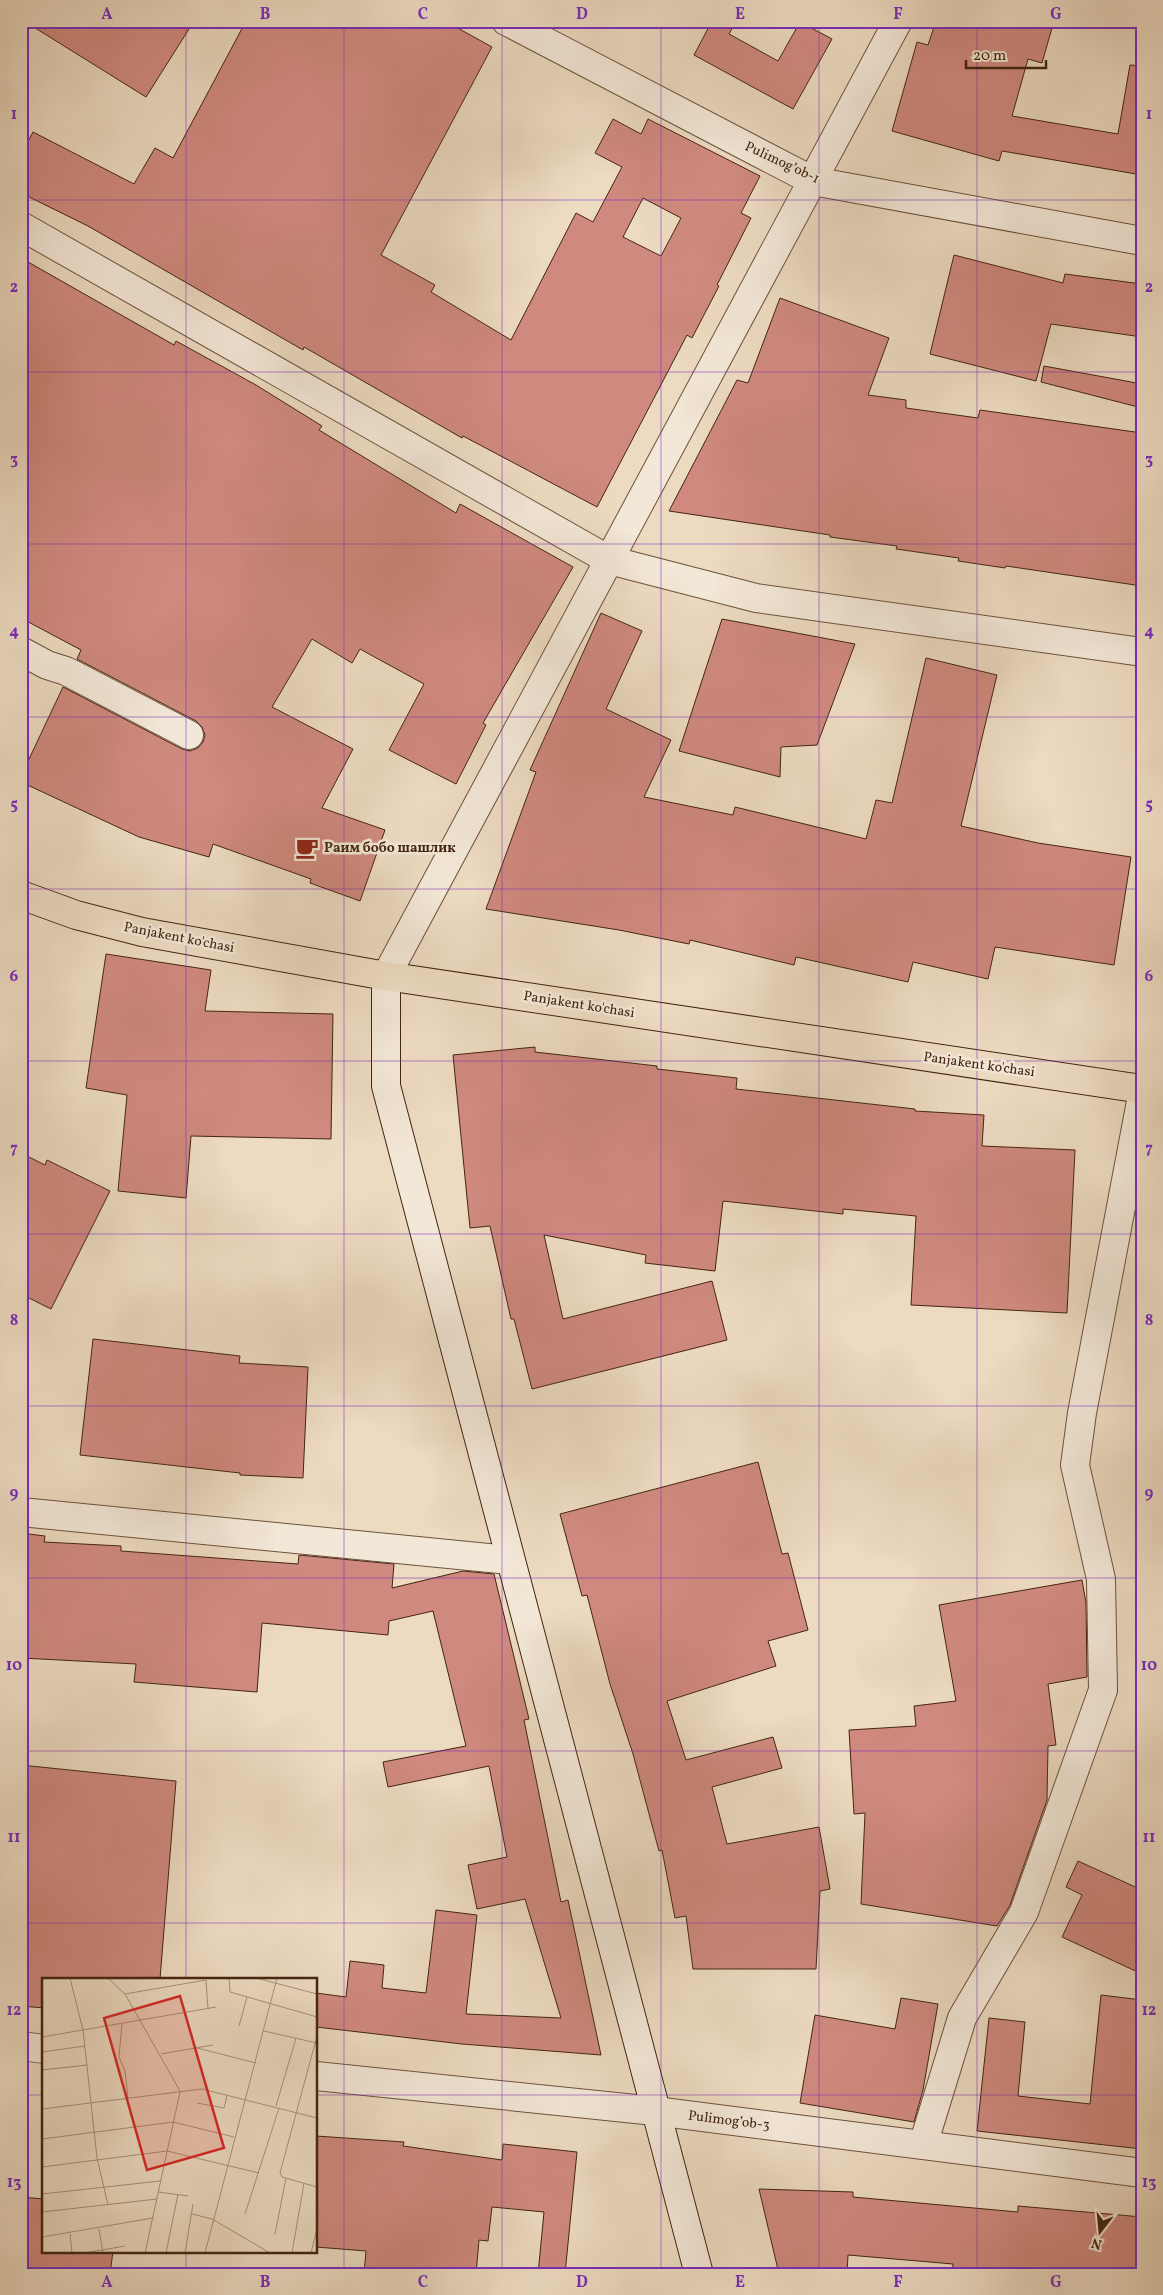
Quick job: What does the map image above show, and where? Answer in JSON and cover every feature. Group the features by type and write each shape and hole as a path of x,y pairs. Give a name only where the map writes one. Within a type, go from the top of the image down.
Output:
{"main road":[{"name":"Panjakent ko'chasi","path":"21,895 76,915 142,932 386,976 1142,1089"}],"street":[{"name":"Pulimog’ob-1","path":"506,21 813,181 1142,241"},
{"path":"699,2274 386,1086 386,976 898,21"},
{"path":"21,226 609,560 756,598 1142,652"},
{"path":"21,652 47,665 66,671 189,735"},
{"path":"924,2145 962,2018 1024,1912 1103,1690 1102,1579 1075,1465 1082,1413 1142,1096"},
{"path":"21,1512 510,1560"},
{"path":"21,2046 42,2049"},
{"name":"Pulimog’ob-3","path":"318,2076 655,2111 1142,2173"}],"building":[{"path":"24,21 194,21 146,97"},
{"path":"246,21 445,21 492,47 381,255 435,285 431,292 511,340 576,213 593,222 622,167 595,153 613,119 641,134 648,119 760,176 741,213 751,218 717,285 719,286 692,338 687,335 597,507 463,436 462,438 304,347 303,350 88,226 21,193 21,155 33,132 134,184 155,148 173,158","holes":["643,198 681,218 661,256 623,237"]},
{"path":"712,21 736,21 729,34 778,61 800,22 832,39 793,109 694,55"},
{"path":"936,21 1054,21 1042,63 1028,59 1012,116 1118,134 1130,65 1142,66 1142,175 1002,151 999,161 892,131 917,42 928,45"},
{"path":"954,255 1063,283 1065,274 1142,284 1142,337 1051,324 1036,381 930,354"},
{"path":"21,258 174,345 176,341 256,385 322,426 319,430 456,513 460,504 573,567 483,723 486,725 456,784 389,750 424,684 360,649 352,663 312,639 272,707 353,749 322,808 385,830 360,901 310,883 311,879 213,844 209,857 139,837 21,782 21,776 63,687 182,749 190,751 198,748 203,742 205,735 202,727 196,721 77,659 81,650 21,618"},
{"path":"780,298 889,338 868,395 906,400 906,408 978,418 980,410 1142,433 1142,586 1006,566 1005,568 958,561 959,558 896,549 897,546 669,511 737,380 748,383"},
{"path":"1044,366 1142,384 1142,408 1041,382"},
{"path":"601,613 642,631 606,709 671,740 644,797 733,815 735,807 866,839 876,800 892,803 926,658 997,675 961,826 1038,843 1131,857 1114,965 995,947 988,979 913,962 908,982 796,957 794,965 690,940 689,944 619,930 486,909 536,772 530,770"},
{"path":"722,619 855,644 817,745 781,747 780,777 679,751"},
{"path":"106,954 211,970 205,1011 333,1014 331,1139 191,1136 186,1198 118,1191 127,1095 86,1088"},
{"path":"535,1047 535,1052 657,1066 657,1069 737,1078 736,1089 915,1109 915,1111 984,1115 982,1146 1075,1150 1067,1313 911,1305 916,1216 843,1209 843,1214 723,1201 715,1271 645,1263 646,1255 544,1235 563,1319 712,1281 727,1340 532,1389 514,1319 511,1319 490,1226 470,1228 453,1055"},
{"path":"21,1153 45,1165 47,1160 110,1191 51,1309 21,1294"},
{"path":"93,1339 240,1356 239,1363 308,1367 303,1478 240,1475 240,1473 80,1455"},
{"path":"758,1462 782,1554 788,1553 808,1630 768,1641 776,1666 667,1701 686,1760 773,1737 782,1768 712,1787 727,1844 819,1827 830,1889 820,1891 816,1969 693,1969 686,1916 675,1918 662,1850 659,1851 633,1754 610,1684 587,1595 582,1596 560,1514"},
{"path":"21,1533 45,1536 44,1542 121,1546 121,1551 298,1564 299,1555 394,1564 392,1588 463,1571 494,1574 529,1719 524,1720 561,1902 568,1900 601,2055 462,2044 318,2027 318,1993 346,1997 350,1961 384,1965 382,1988 426,1993 436,1910 477,1915 466,2014 561,2018 525,1899 477,1909 468,1865 507,1857 489,1766 388,1787 383,1762 466,1746 433,1611 389,1621 388,1635 262,1623 257,1692 134,1682 136,1664 21,1658"},
{"path":"1082,1580 1086,1603 1087,1677 1048,1684 1056,1745 1048,1746 1047,1800 1010,1905 997,1926 861,1904 865,1813 854,1814 849,1730 916,1726 914,1706 956,1701 939,1605"},
{"path":"21,1765 176,1781 160,1978 42,1978 42,2008 21,2006"},
{"path":"1078,1861 1142,1890 1142,1974 1062,1937 1082,1895 1066,1887"},
{"path":"1101,1995 1142,2000 1142,2149 977,2131 989,2018 1025,2022 1018,2096 1090,2104"},
{"path":"901,1998 938,2004 923,2090 914,2122 800,2103 815,2015 895,2029"},
{"path":"318,2136 404,2142 403,2146 502,2160 503,2144 577,2152 565,2274 538,2274 544,2212 492,2207 488,2241 479,2240 476,2274 364,2274 366,2251 318,2247"},
{"path":"759,2189 853,2192 853,2197 1018,2212 1018,2206 1142,2217 1142,2274 952,2274 953,2264 848,2255 847,2274 779,2274"},
{"path":"21,2197 42,2199 42,2252 113,2252 110,2274 21,2274"}],"place":[{"name":"Раим бобо шашлик","path":"307,848"}]}
